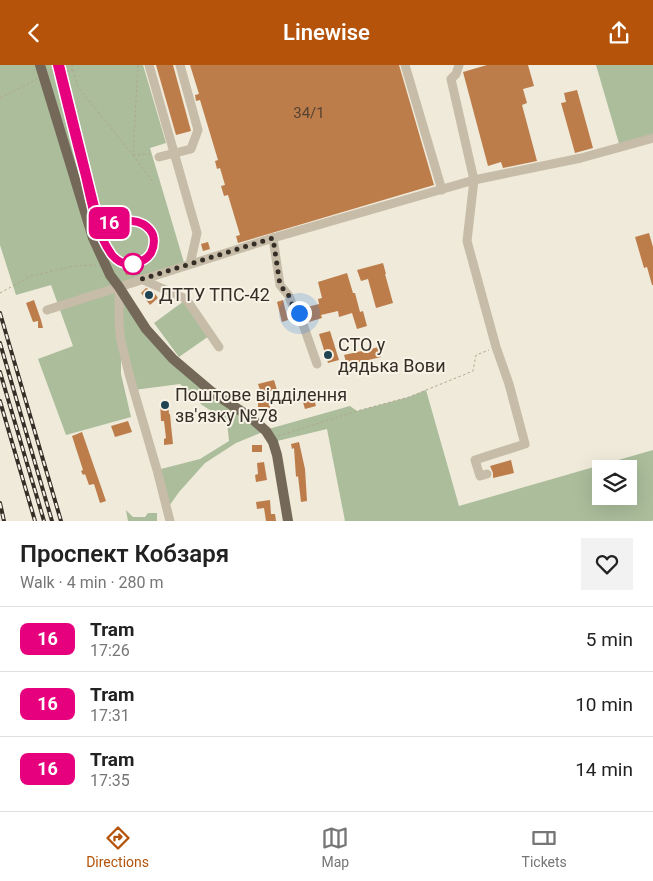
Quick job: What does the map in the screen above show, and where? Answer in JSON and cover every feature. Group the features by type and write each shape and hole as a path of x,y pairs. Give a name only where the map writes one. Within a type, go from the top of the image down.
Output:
{"main road":[{"path":"40,65 93,238 110,275 146,329 172,359 212,392 258,423 266,431 273,442 277,455 288,521"}],"street":[{"path":"149,65 197,233 190,264"},
{"path":"154,156 192,149 198,130 180,65"},
{"path":"406,65 442,190"},
{"path":"459,65 456,74 451,79 474,181 467,241 525,444 475,460 480,475 487,474"},
{"path":"46,310 273,238 474,181 581,158 653,137"},
{"path":"273,238 280,285 289,296 294,309 299,313 317,363"},
{"path":"142,279 186,299 220,347"},
{"path":"119,287 119,324 129,374 170,521"}],"path":[{"path":"72,65 78,87 155,185"},
{"path":"133,155 138,65"},
{"path":"0,98 35,79 73,70"},
{"path":"66,72 71,91"},
{"path":"133,155 154,156"},
{"path":"0,293 31,276 74,266 105,265"},
{"path":"273,442 279,435 409,397 473,371 476,355 496,347"}],"green space":[{"path":"0,65 143,65 166,143 150,148 185,266 120,287 173,359 265,430 350,406 357,411 409,397 426,390 459,506 592,468 592,505 637,505 637,460 618,460 653,450 653,520 345,521 327,429 273,442 265,431 236,443 205,463 179,492 167,509 157,470 200,459 229,441 227,421 202,405 180,384 134,390 121,344 121,374 131,417 66,435 38,359 73,346 51,285 16,295 0,245"},
{"path":"596,65 653,65 653,138 620,147"},
{"path":"184,301 209,336 179,357 154,323"},
{"path":"126,510 133,517 145,517 148,513 157,513 157,521 128,521"}],"building":[{"path":"156,65 173,65 191,131 176,135"},
{"path":"190,65 399,65 434,185 238,243 236,236 240,235 228,195 224,196 221,186 225,185 220,168 217,169 215,161 218,160 200,100 196,101 195,95 199,94"},
{"path":"487,65 528,65 534,86 523,89 527,103 522,105 537,161 503,168 501,162 488,166 463,72"},
{"path":"577,90 593,148 575,153 561,103 566,102 564,93"},
{"path":"649,233 653,247 653,285 647,267 644,268 635,237"},
{"path":"208,242 210,249 203,251 201,244"},
{"path":"383,263 393,303 376,308 368,279 361,281 357,270"},
{"path":"138,265 140,272 126,275 124,269"},
{"path":"347,273 360,312 363,311 367,326 357,329 352,313 339,317 338,311 321,315 322,318 309,322 303,308 319,304 318,299 322,298 318,282"},
{"name":"ДТТУ ТПС-42","path":"146,288 153,291 158,298 150,305 141,293"},
{"path":"34,300 43,328 38,328 38,321 33,322 26,303"},
{"path":"283,300 288,320 282,322 277,302"},
{"path":"330,331 339,360 328,363 319,334"},
{"path":"379,347 381,357 347,365 344,355"},
{"path":"274,380 277,390 269,392 270,410 258,411 258,399 263,399 258,384"},
{"path":"313,396 316,406 305,409 302,399"},
{"path":"160,402 168,402 173,444 164,445 164,439 166,438 164,421 161,421"},
{"path":"128,421 132,432 115,437 111,426"},
{"path":"82,432 106,501 100,503 94,484 89,485 85,474 83,475 81,471 83,470 72,436"},
{"path":"299,442 305,469 307,501 301,502 298,476 296,477 294,448 292,449 291,444"},
{"path":"252,445 262,445 262,452 252,452"},
{"path":"511,460 514,473 493,478 490,466"},
{"path":"264,462 267,480 256,482 255,475 258,474 257,463"},
{"path":"270,500 271,514 275,514 276,521 266,521 264,508 257,509 256,502"}],"tram line":[{"path":"57,65 99,228 109,250 117,259 122,263 138,263 146,259 151,253 154,240 153,235 149,229 138,222 111,223 100,218 95,207 60,65"},
{"name":"16","path":"57,65 102,235 109,249 118,260 129,265 140,262 148,257 154,246 151,231 137,221 110,223 100,217 95,207 80,150 60,65"}],"railway":[{"path":"0,313 61,521"},
{"path":"0,343 52,521"},
{"path":"0,372 44,521"},
{"path":"0,401 35,521"},
{"path":"0,503 4,521"}],"place":[{"name":"ДТТУ ТПС-42","path":"149,295"},
{"name":"СТО у дядька Вови","path":"328,355"},
{"name":"Поштове відділення зв'язку №78","path":"165,405"}],"route":[{"path":"133,264 142,279 273,238 280,285 289,296 294,309 299,313"}]}
